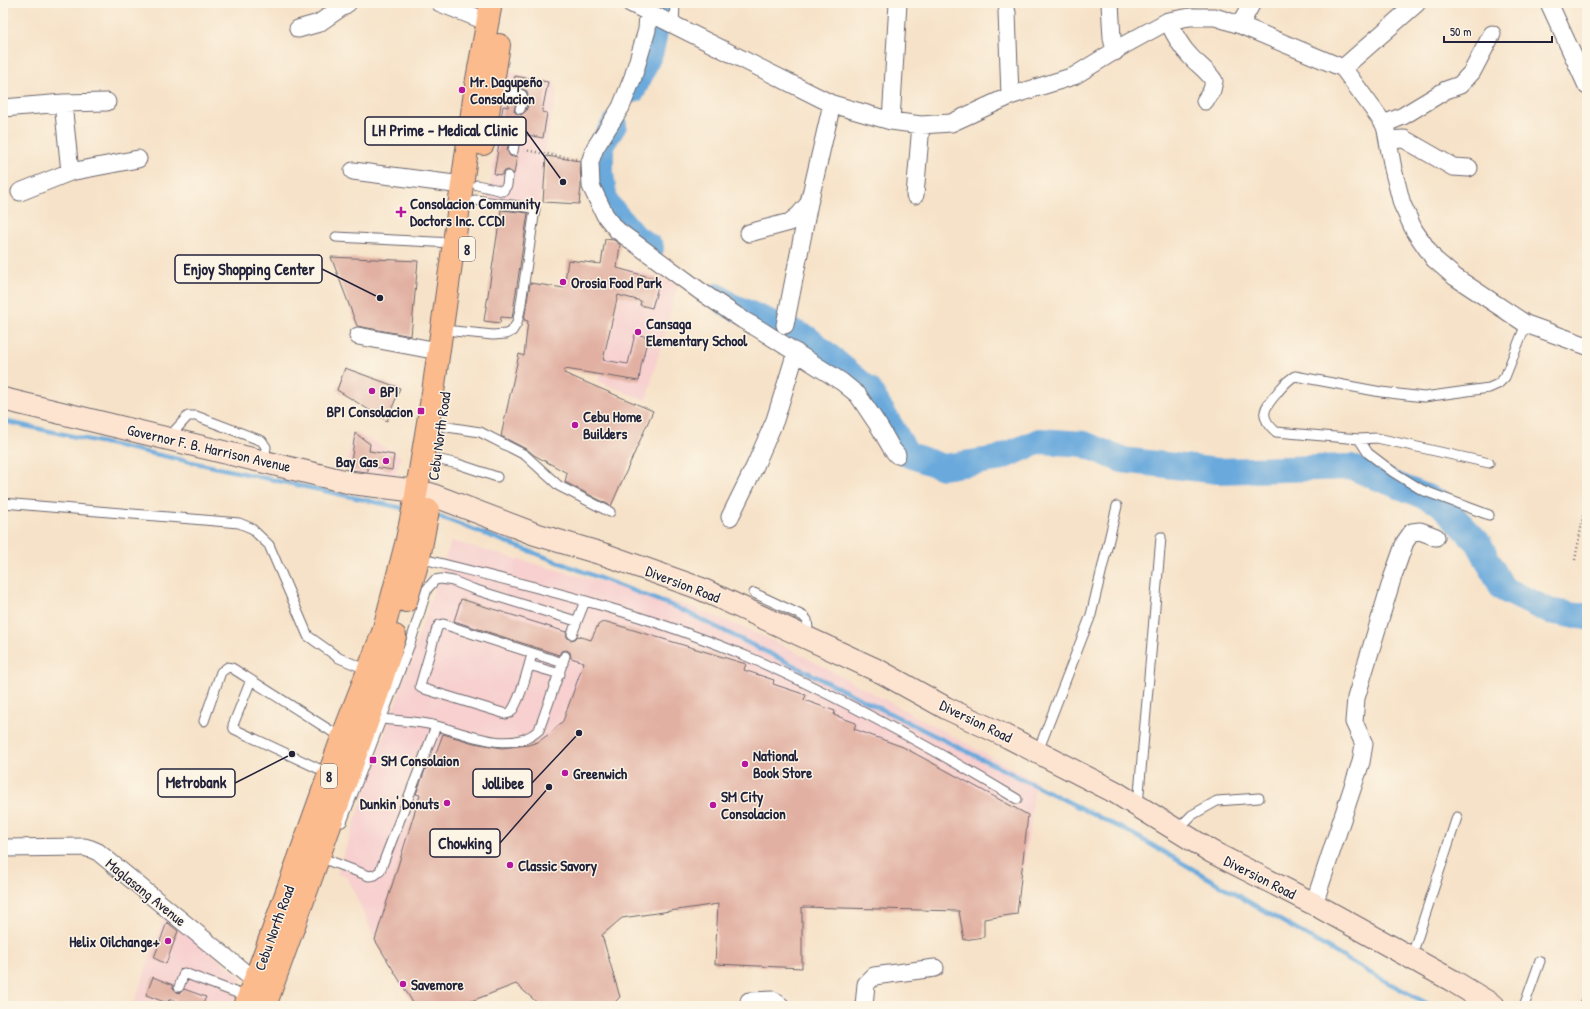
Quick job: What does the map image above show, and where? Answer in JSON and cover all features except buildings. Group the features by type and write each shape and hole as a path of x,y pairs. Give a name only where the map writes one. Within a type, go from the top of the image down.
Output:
{"main road":[{"name":"Cebu North Road","path":"320,855 330,774 342,738 383,632 417,530 423,497 438,351 453,243 471,190 492,90 506,3"},
{"name":"Cebu North Road","path":"423,497 436,459 441,426 471,190 476,85 490,12"},
{"name":"Cebu North Road","path":"257,998 320,855 378,692 419,558 417,530"}],"street":[{"path":"298,29 319,23 348,3"},
{"path":"440,3 490,12"},
{"path":"630,3 832,104 891,121 921,125 951,123 1010,96 1074,76 1126,44 1168,21 1190,17 1215,17 1240,25 1343,68 1384,124 1402,204 1414,230 1434,259 1455,277 1526,324 1587,346"},
{"path":"891,121 898,3"},
{"path":"1110,3 1112,38 1115,52"},
{"path":"1240,25 1252,3"},
{"path":"1343,68 1417,3"},
{"path":"1549,3 1587,86"},
{"path":"1007,12 1010,96"},
{"path":"660,18 647,30 632,77 620,107 595,148 590,162 591,186 605,215 617,230 700,291 743,320 842,382 858,395 897,455"},
{"path":"1168,21 1182,47 1207,71 1214,81 1212,90 1205,101"},
{"path":"1384,124 1403,116 1446,90 1460,85 1472,72 1492,34"},
{"path":"3,108 63,103 106,102"},
{"path":"63,103 70,172"},
{"path":"785,325 809,203 832,104"},
{"path":"915,195 921,125"},
{"path":"1388,140 1404,139 1453,167 1469,168"},
{"path":"20,192 70,172 138,159"},
{"path":"353,171 471,190"},
{"path":"749,233 790,222 799,215 809,203"},
{"path":"358,336 438,351"},
{"path":"730,517 755,466 775,420 796,352"},
{"name":"Governor F. B. Harrison Avenue","path":"3,399 167,439 423,497"},
{"name":"Diversion Road","path":"423,497 535,534 606,555 699,588 881,672 946,708 1038,752 1115,792 1212,852 1314,904 1454,981 1494,1006"},
{"path":"1314,904 1361,762 1364,744 1354,722 1356,698 1392,576 1405,542 1412,532 1420,531 1436,537"},
{"name":"Maglasang Avenue","path":"3,848 84,847 98,852 257,998"},
{"path":"864,1006 866,984 874,976 935,968"},
{"path":"749,1001 773,1000 781,1006"}],"lane":[{"path":"660,18 675,3"},
{"path":"492,90 518,93 522,95 523,100 520,108"},
{"path":"513,150 516,133"},
{"path":"471,190 503,191 507,185 508,176"},
{"path":"454,331 493,335 506,334 512,331 517,323 524,289 535,209 471,190"},
{"path":"336,237 453,243"},
{"path":"1490,462 1377,438 1359,439 1276,432 1266,423 1264,414 1267,404 1288,379 1296,376 1381,392 1424,397 1489,388 1498,384 1505,377 1526,324"},
{"path":"167,439 188,416 196,416 262,441 266,447 264,460"},
{"path":"441,426 480,432 525,454 559,486 610,512"},
{"path":"1359,439 1368,453 1393,472 1422,490 1489,515"},
{"path":"436,459 458,464 497,477"},
{"path":"3,503 239,523 251,528 269,545 308,636 339,658 368,670"},
{"path":"1038,752 1091,615 1117,506"},
{"path":"1138,805 1161,537"},
{"path":"419,558 539,588 644,618 760,662 868,715 941,754 1018,799"},
{"path":"340,830 410,644 427,589 435,580 446,579 453,581 576,621"},
{"path":"754,592 803,616 807,620 809,640"},
{"path":"572,634 585,601"},
{"path":"382,719 436,726 473,737 506,742 521,741 532,736 539,730 564,660 532,654 461,626 443,624 439,625 420,684 421,688 506,714 510,713 513,710 521,689 532,654"},
{"path":"529,665 560,674"},
{"path":"204,721 221,672 228,667 232,668 342,738"},
{"path":"251,680 233,725 234,729 330,774"},
{"path":"320,855 369,876 380,871 436,726"},
{"path":"1177,830 1192,815 1217,801 1259,798"},
{"path":"1411,958 1457,817"},
{"path":"1524,1006 1540,961"},
{"path":"179,987 184,973 257,998"},
{"path":"1583,1006 1587,998"}],"path":[{"path":"513,150 590,162"},
{"path":"1575,560 1587,495"}],"shaded area":[{"path":"505,71 554,82 557,94 544,154 539,210 488,203"},
{"name":"Cansaga Elementary School","path":"627,267 678,284 646,401 598,381"},
{"path":"353,431 401,456 395,480 346,471"},
{"name":"SM City Consolacion","path":"451,541 689,606 779,643 1036,781 1024,867 1022,868 1017,914 984,919 984,937 964,940 959,911 803,907 802,968 715,964 717,904 622,918 602,935 620,997 611,1006 541,1006 516,984 458,1006 415,1006 375,940 347,876 337,874"},
{"path":"165,915 242,978 232,1006 133,1006"}],"waterway":[{"path":"633,90 651,51 661,3"},
{"path":"614,125 601,145 601,174 605,202 635,237 651,248"},
{"path":"717,296 729,305 807,338 869,390 907,454 943,467 997,459 1040,441 1084,444 1122,460 1218,471 1351,467 1439,502 1478,542 1503,589 1549,611 1577,616 1587,616"},
{"path":"3,421 407,509"},
{"path":"433,516 446,519 678,608 1133,834 1372,974 1432,1006"}],"place":[{"name":"Mr. Dagupeño Consolacion","path":"462,90"},
{"name":"LH Prime - Medical Clinic","path":"563,182"},
{"name":"Consolacion Community Doctors Inc. CCDI","path":"401,212"},
{"name":"Orosia Food Park","path":"563,282"},
{"name":"Enjoy Shopping Center","path":"380,298"},
{"name":"Cansaga Elementary School","path":"638,332"},
{"name":"BPI","path":"372,391"},
{"name":"BPI Consolacion","path":"421,411"},
{"name":"Cebu Home Builders","path":"575,425"},
{"name":"Bay Gas","path":"386,461"},
{"name":"Jollibee","path":"579,733"},
{"name":"Metrobank","path":"292,754"},
{"name":"SM Consolaion","path":"373,760"},
{"name":"National Book Store","path":"745,764"},
{"name":"Greenwich","path":"565,773"},
{"name":"Chowking","path":"549,787"},
{"name":"Dunkin' Donuts","path":"447,803"},
{"name":"SM City Consolacion","path":"713,805"},
{"name":"Classic Savory","path":"510,865"},
{"name":"Helix Oilchange+","path":"168,941"},
{"name":"Savemore","path":"403,984"}]}
